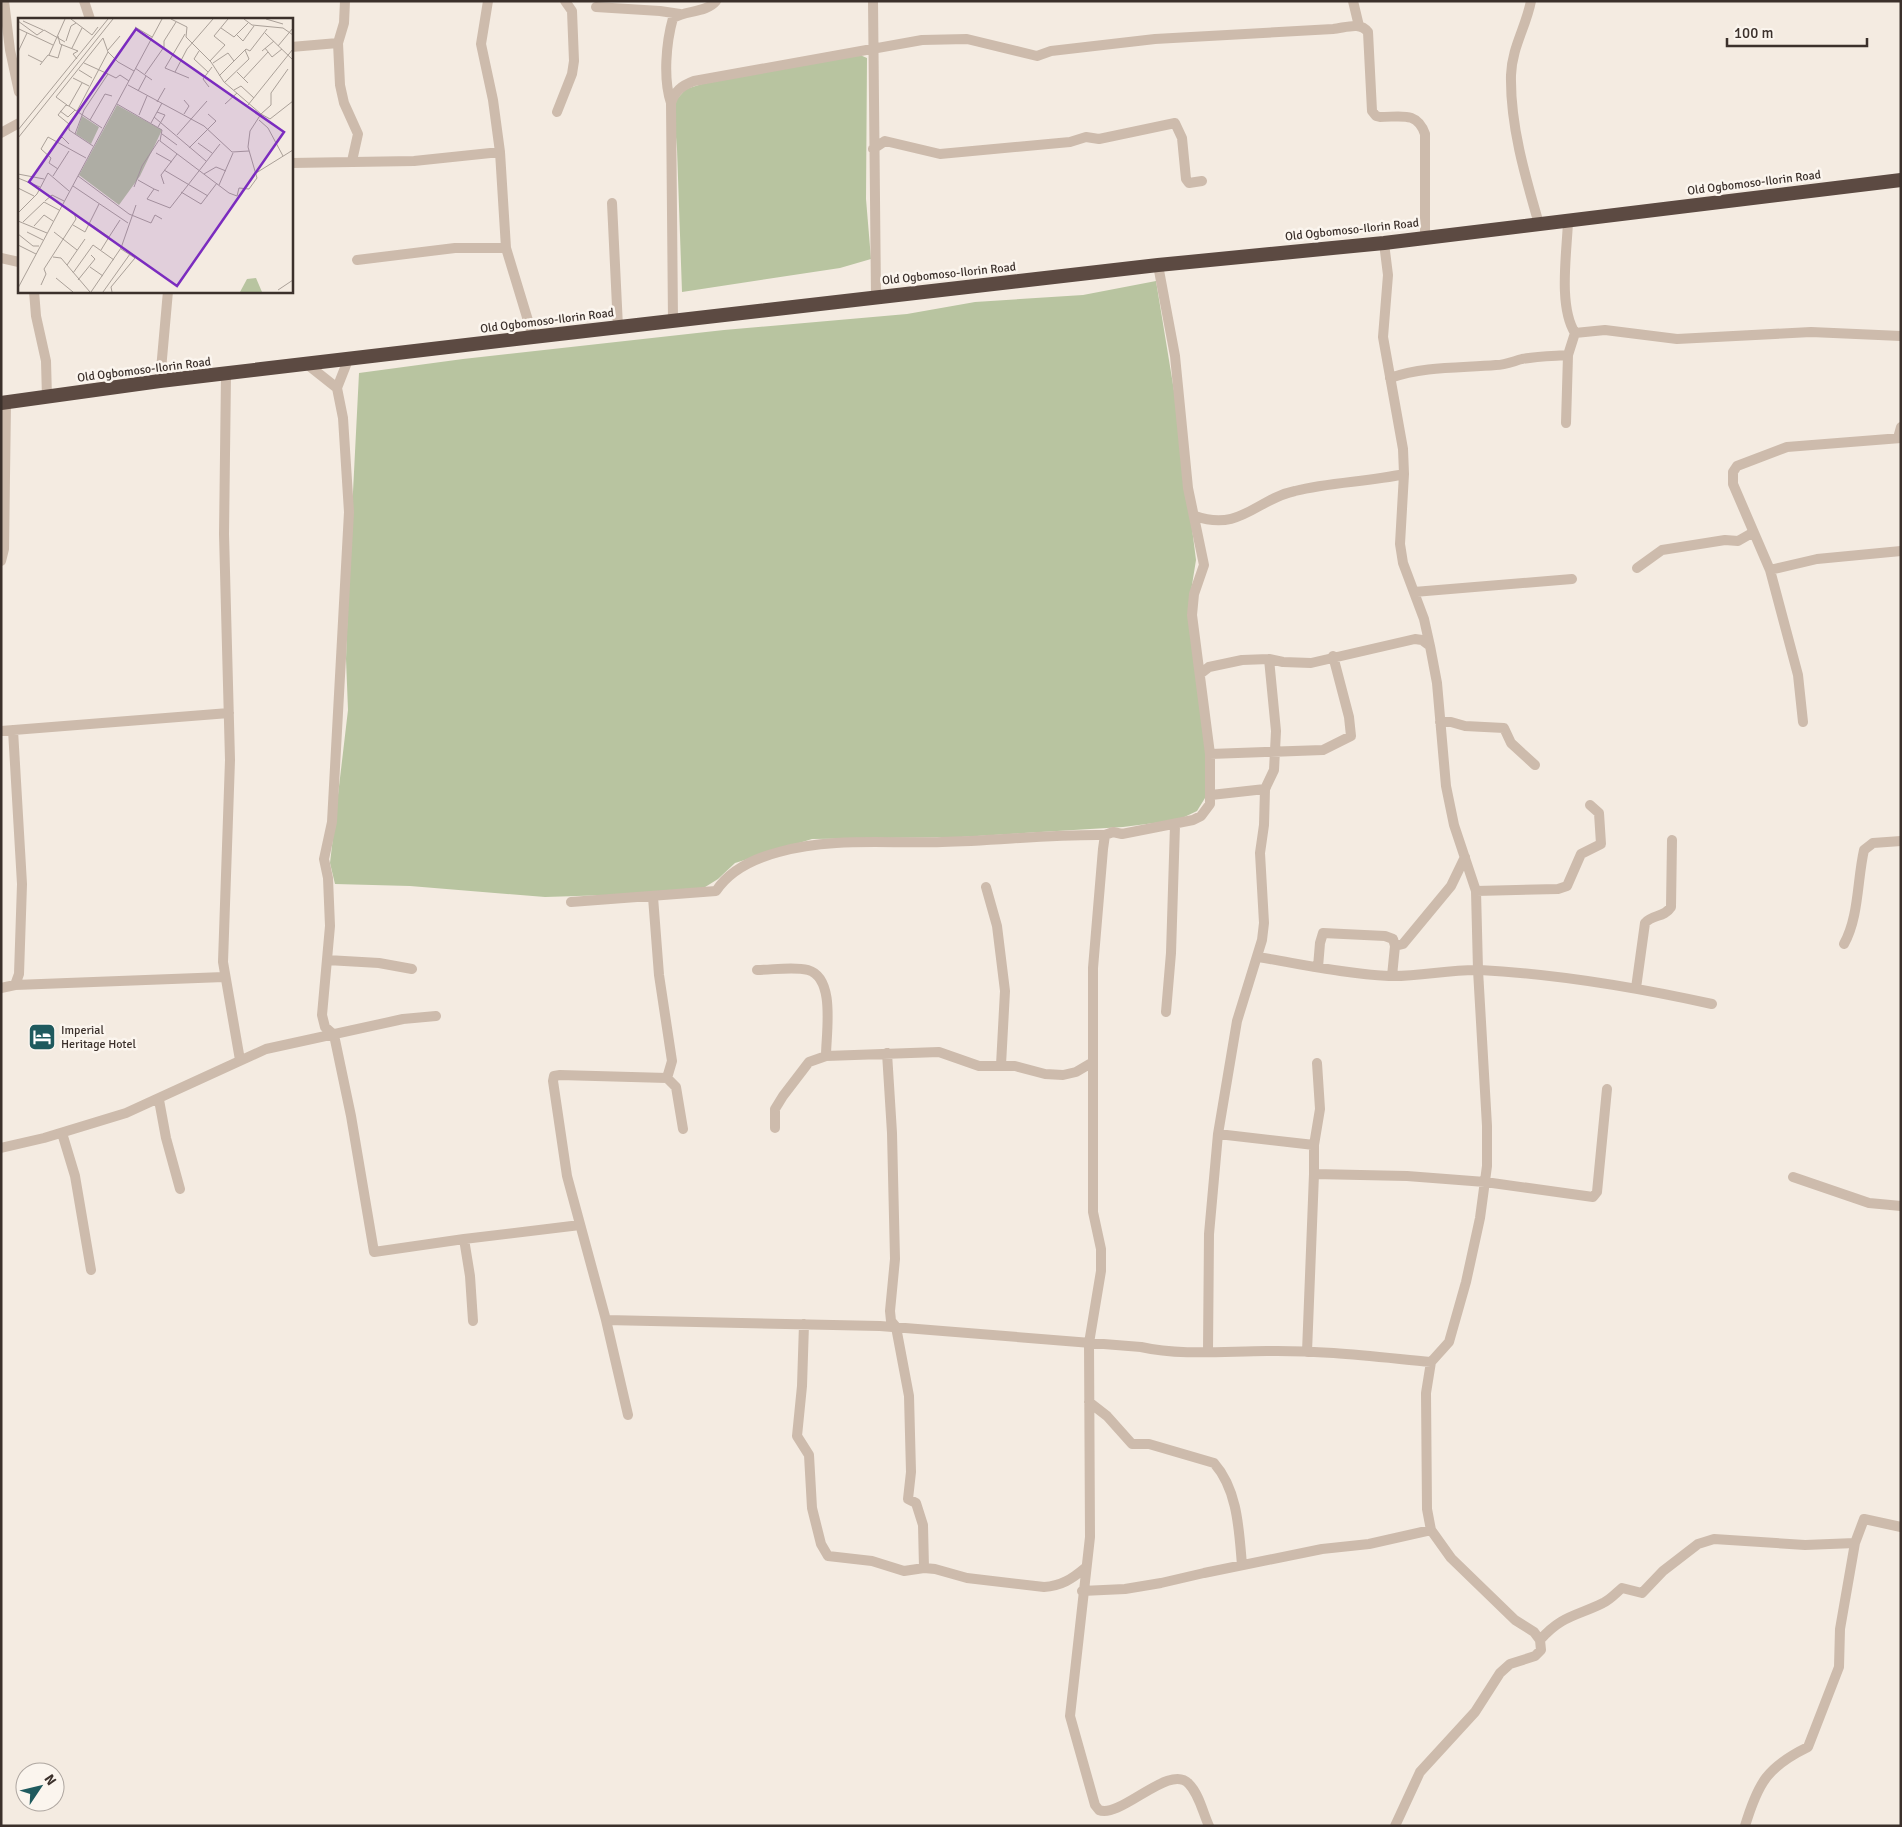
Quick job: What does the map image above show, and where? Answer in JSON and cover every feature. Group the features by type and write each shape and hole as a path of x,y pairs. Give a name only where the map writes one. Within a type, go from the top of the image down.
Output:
{"highway":[{"name":"Old Ogbomoso-Ilorin Road","path":"4,403 160,381 226,375 618,327 1158,265 1384,243 1901,180"}],"street":[{"path":"4,1 10,50 18,87"},
{"path":"84,1 90,18"},
{"path":"345,1 344,22 338,43 342,94 345,106 358,134 352,161"},
{"path":"488,1 481,44 493,100 500,152 506,248 533,337"},
{"path":"557,112 572,74 574,61 572,10 565,1"},
{"path":"673,321 671,103 667,91 670,31 673,18 680,14 710,7 716,1"},
{"path":"873,1 872,51 876,297"},
{"path":"1354,1 1359,26"},
{"path":"1531,1 1516,41 1511,74 1520,159 1539,224"},
{"path":"596,7 680,14"},
{"path":"671,103 674,94 682,86 694,81 872,51 922,40 967,39 1037,56 1051,51 1155,39 1359,26 1364,27 1368,32 1372,111 1376,116 1380,117 1412,117 1421,123 1425,134 1425,238"},
{"path":"292,47 338,43"},
{"path":"873,149 885,141 932,153 969,153 1070,142 1086,137 1099,139 1175,123 1182,138 1186,179 1188,183 1202,181"},
{"path":"1,133 18,124"},
{"path":"292,163 414,161 500,152"},
{"path":"612,203 618,327"},
{"path":"1568,221 1566,300 1568,323 1575,333"},
{"path":"1384,243 1388,275 1383,329 1403,448 1404,474 1400,544 1403,563 1430,646 1437,682 1446,786 1454,826 1476,891 1478,970 1487,1126 1485,1182 1480,1218 1454,1330 1449,1342 1431,1362 1426,1393 1427,1509 1431,1530 1451,1558 1515,1620 1534,1632 1540,1640 1541,1650 1535,1656 1510,1664 1500,1673 1474,1712 1420,1772 1395,1826"},
{"path":"357,260 455,248 506,248"},
{"path":"1,258 18,262"},
{"path":"572,902 716,891 724,879 742,867 794,848 835,844 991,841 1105,835 1113,832 1122,834 1175,825 1201,816 1210,804 1210,754 1192,615 1194,594 1204,565 1188,488 1175,356 1158,265"},
{"path":"34,292 37,324 46,361 47,398"},
{"path":"160,381 168,292"},
{"path":"1575,333 1605,330 1677,339 1811,332 1901,336"},
{"path":"1566,423 1568,355 1575,333"},
{"path":"1390,378 1412,370 1454,368 1470,365 1497,366 1524,359 1568,355"},
{"path":"348,360 337,388 343,418 349,512 332,822 324,859 328,878 330,926 322,1015 326,1027 334,1035 351,1116 374,1252 580,1224"},
{"path":"308,365 337,388"},
{"path":"226,375 224,534 230,760 224,977 240,1060"},
{"path":"1,561 4,549 4,403"},
{"path":"1803,722 1798,675 1770,570 1752,533 1734,484 1733,472 1737,466 1787,447 1899,438 1901,427"},
{"path":"1195,516 1213,521 1236,517 1247,514 1281,494 1296,490 1377,480 1404,474"},
{"path":"1637,568 1662,550 1725,540 1738,541 1752,533"},
{"path":"1770,570 1817,559 1901,552"},
{"path":"1414,592 1572,579"},
{"path":"1200,674 1208,667 1219,664 1269,659 1312,664 1327,661 1334,656 1352,655 1415,639 1422,640 1430,646"},
{"path":"1210,754 1275,750 1323,750 1351,736 1349,717 1334,656"},
{"path":"1208,1351 1209,1234 1218,1134 1237,1021 1258,957 1264,923 1260,853 1265,789 1274,770 1276,731 1269,659"},
{"path":"1,731 229,713"},
{"path":"1440,722 1451,722 1465,726 1504,728 1511,742 1535,766"},
{"path":"13,730 22,884 19,974 15,985"},
{"path":"1211,794 1265,789"},
{"path":"1476,891 1558,889 1567,886 1581,854 1601,844 1599,813 1590,805"},
{"path":"1166,1012 1171,953 1175,825"},
{"path":"1105,835 1093,968 1093,1212 1101,1249 1101,1271 1090,1343 1090,1537 1082,1591 1070,1716 1095,1805 1104,1812 1110,1811 1166,1782 1180,1779 1189,1783 1208,1826"},
{"path":"1636,988 1645,923 1649,919 1668,913 1671,907 1672,840"},
{"path":"1844,944 1853,928 1864,850 1873,844 1901,841"},
{"path":"1395,946 1403,944 1451,886 1465,857"},
{"path":"986,887 996,926 1005,991 1001,1065"},
{"path":"653,897 659,975 672,1062 667,1078"},
{"path":"1318,966 1320,942 1324,933 1385,936 1393,938 1395,946 1392,976"},
{"path":"1258,957 1392,976 1478,970 1544,975 1636,988 1712,1004"},
{"path":"327,960 379,963 412,969"},
{"path":"758,970 801,968 811,970 820,977 826,986 827,998 826,1056"},
{"path":"1,988 15,985 224,977"},
{"path":"1,1148 126,1113 159,1100 240,1060 286,1043 334,1035 404,1019 436,1016"},
{"path":"775,1128 775,1110 783,1096 809,1062 826,1056 939,1052 979,1066 1015,1066 1045,1074 1063,1075 1076,1072 1093,1062"},
{"path":"887,1053 892,1133 895,1259 890,1311 892,1322 896,1327 909,1396 911,1472 908,1499 916,1503 923,1525 924,1568"},
{"path":"1307,1352 1314,1145 1320,1109 1318,1062"},
{"path":"628,1414 606,1320 567,1176 554,1076 560,1074 667,1078 676,1087 683,1129"},
{"path":"1314,1174 1407,1176 1485,1182 1592,1197 1597,1192 1607,1089"},
{"path":"159,1100 166,1138 180,1189"},
{"path":"62,1132 75,1176 91,1270"},
{"path":"1218,1134 1314,1145"},
{"path":"1793,1176 1870,1204 1901,1206"},
{"path":"464,1239 470,1276 473,1321"},
{"path":"606,1320 896,1327 1090,1343 1162,1352 1307,1352 1431,1362"},
{"path":"804,1324 797,1436 811,1461 812,1508 823,1551 828,1556 872,1561 904,1571 924,1568 967,1578 1044,1587 1057,1586 1071,1580 1085,1568"},
{"path":"1089,1402 1107,1416 1132,1444 1149,1444 1214,1463 1228,1484 1234,1505 1242,1565"},
{"path":"1745,1826 1762,1782 1771,1770 1787,1757 1808,1746 1817,1725 1839,1666 1840,1629 1855,1543 1864,1519 1901,1527"},
{"path":"1082,1591 1125,1589 1322,1549 1369,1544 1431,1530"},
{"path":"1540,1640 1551,1628 1570,1616 1605,1603 1622,1588 1642,1593 1663,1571 1698,1544 1714,1539 1805,1545 1855,1543"}],"green space":[{"path":"860,55 867,58 866,199 871,259 840,268 682,292 674,113 676,100 686,89 702,84"},
{"path":"1156,281 1177,409 1196,560 1188,610 1206,750 1205,798 1197,811 1178,820 1123,827 961,837 812,839 735,863 718,879 702,889 639,894 545,897 410,886 335,884 330,863 348,710 346,659 359,373 463,359 724,330 907,314 975,302 1083,295"}],"place":[{"name":"Imperial Heritage Hotel","path":"42,1037"}]}
